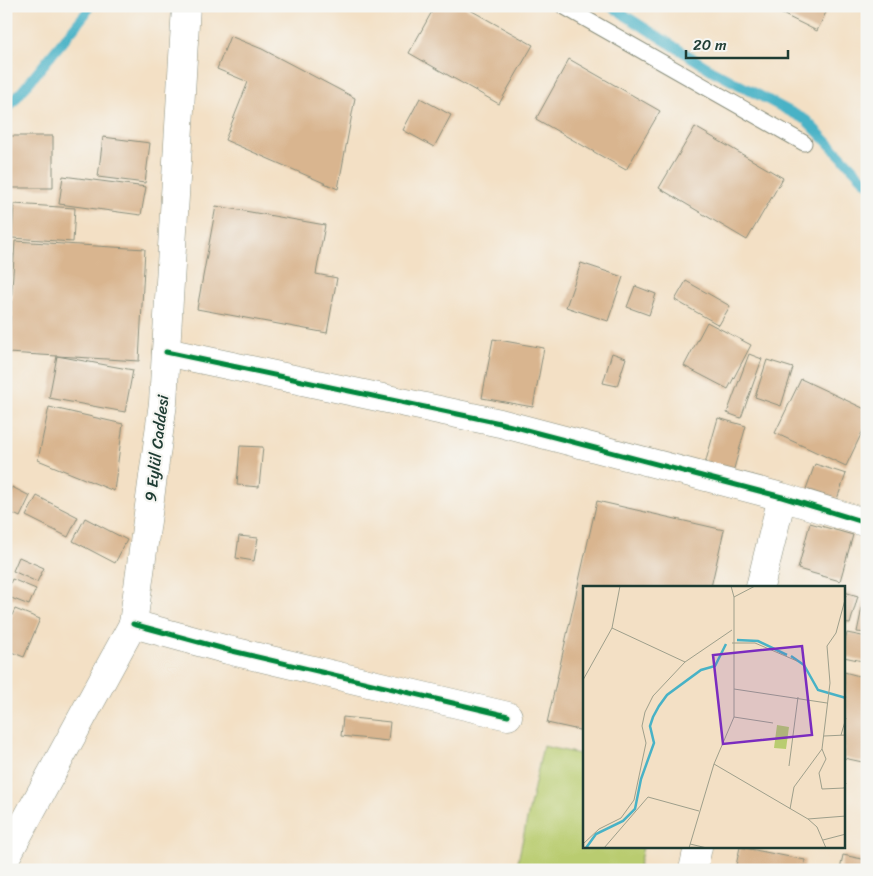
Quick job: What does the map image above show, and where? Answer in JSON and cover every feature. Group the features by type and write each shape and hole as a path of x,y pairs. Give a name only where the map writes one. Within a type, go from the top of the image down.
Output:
{"street":[{"name":"9 Eylül Caddesi","path":"6,857 133,624 163,403 186,6"},
{"path":"166,352 500,423 782,497 867,523"},
{"path":"760,586 782,497"},
{"path":"133,624 228,650 508,716"},
{"path":"693,870 698,848"}],"lane":[{"path":"563,6 804,144"}],"green space":[{"path":"543,746 583,755 583,848 643,848 638,870 516,870"}],"building":[{"path":"435,6 463,6 533,45 499,104 409,53"},
{"path":"766,6 829,6 817,31"},
{"path":"230,36 262,49 355,98 338,189 225,140 248,82 217,69"},
{"path":"569,59 660,111 626,170 536,119"},
{"path":"420,98 451,115 434,147 403,130"},
{"path":"695,127 783,178 747,240 659,188"},
{"path":"6,136 53,136 53,188 6,188"},
{"path":"103,137 150,143 145,183 98,177"},
{"path":"63,176 146,187 141,215 59,204"},
{"path":"14,204 75,208 73,242 12,238"},
{"path":"216,206 325,225 316,274 337,278 327,333 197,309"},
{"path":"6,222 8,222 9,243 6,243"},
{"path":"15,241 145,249 139,361 8,353"},
{"path":"6,253 13,254 7,291 6,291"},
{"path":"581,263 623,277 608,321 566,307"},
{"path":"686,281 730,306 719,325 675,300"},
{"path":"635,286 656,294 649,315 627,307"},
{"path":"707,322 751,345 728,389 684,366"},
{"path":"493,339 544,348 533,407 482,398"},
{"path":"612,353 626,358 617,386 603,383"},
{"path":"749,354 762,359 741,418 727,413"},
{"path":"57,356 133,370 125,412 49,398"},
{"path":"767,360 793,368 781,406 755,397"},
{"path":"801,379 867,410 867,422 846,466 775,433"},
{"path":"49,407 123,424 114,491 38,460"},
{"path":"718,418 746,426 733,472 705,464"},
{"path":"240,446 263,447 259,487 237,485"},
{"path":"815,464 846,474 837,499 806,489"},
{"path":"12,487 30,496 20,517 6,510 6,499"},
{"path":"37,496 78,517 68,537 26,516"},
{"path":"597,501 724,530 711,586 583,586 583,731 547,723"},
{"path":"85,518 127,540 115,563 73,541"},
{"path":"810,523 853,535 840,581 798,569"},
{"path":"239,536 258,538 254,561 236,558"},
{"path":"19,557 44,568 37,582 13,571"},
{"path":"12,579 36,589 29,605 6,596"},
{"path":"867,589 867,633 857,632"},
{"path":"846,593 858,596 850,624 846,623"},
{"path":"15,609 40,619 24,657 6,650 6,628"},
{"path":"847,633 867,637 867,662 846,657"},
{"path":"846,673 867,678 867,763 846,758"},
{"path":"343,717 390,722 388,741 341,736"},
{"path":"740,848 805,860 804,870 735,870"},
{"path":"843,855 867,860 867,870 840,870"}],"waterway":[{"path":"6,108 9,107 86,13 89,6"},
{"path":"610,6 713,71 806,120 867,183"}],"cycle path":[{"path":"166,352 500,423 782,497 867,523"},
{"path":"133,624 228,650 508,716"}]}
